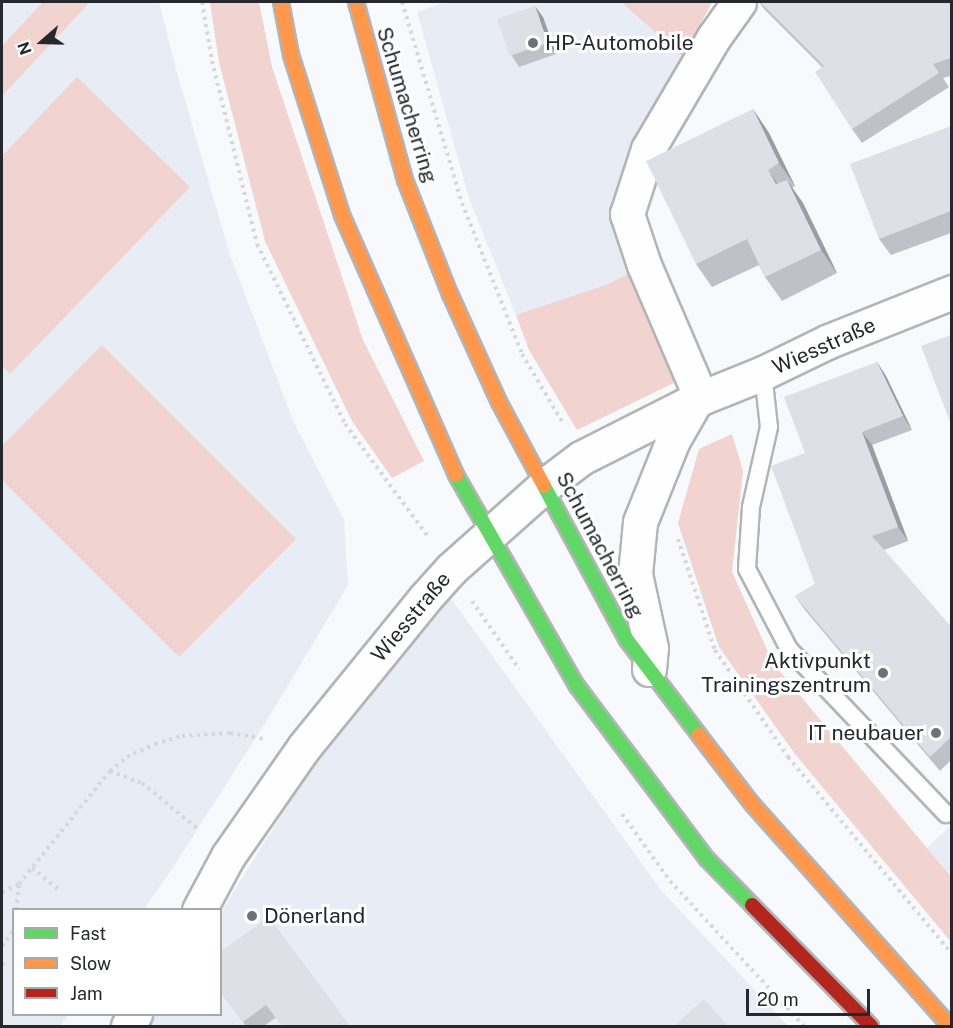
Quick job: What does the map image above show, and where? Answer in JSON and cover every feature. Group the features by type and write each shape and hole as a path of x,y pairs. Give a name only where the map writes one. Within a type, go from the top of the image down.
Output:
{"main road":[{"path":"281,2 291,55 342,215 446,455 488,535 577,686 707,859 871,1026"},
{"name":"Schumacherring","path":"356,2 405,180 450,294 499,402 627,640 753,805 950,1026"}],"street":[{"path":"649,669 651,648 635,574 640,522 673,440 699,399 644,265 627,214 648,149 714,37 740,2"},
{"name":"Wiesstraße","path":"200,908 228,856 304,747 425,598 451,569 544,486 581,458 699,399 763,373 829,341 951,292"}],"lane":[{"path":"763,373 769,427 751,507 747,569 789,649 946,814"}],"path":[{"path":"202,2 212,61 257,244 345,424 451,569"},
{"path":"2,892 19,884 110,771 127,757 155,744 182,736 230,733 304,747"},
{"path":"110,771 142,783 228,856"},
{"path":"32,868 60,891"},
{"path":"16,908 19,884"},
{"path":"2,946 12,933"}],"shaded area":[{"path":"5,2 159,2 177,73 230,255 294,423 344,520 348,585 269,717 145,908 12,908 12,1016 67,1016 60,1026 2,1026 2,5"},
{"path":"43,2 90,2 2,96 2,46"},
{"path":"210,2 259,2 272,67 363,340 424,461 392,478 352,421 265,241 219,62"},
{"path":"447,2 621,2 683,57 633,140 615,215 632,272 606,285 516,315 470,201 417,12"},
{"path":"621,2 712,2 683,57"},
{"path":"77,77 190,187 10,374 2,366 2,156"},
{"path":"632,272 682,379 577,430 529,350 516,315 606,285"},
{"path":"102,345 296,539 179,657 2,480 2,446"},
{"path":"732,434 743,471 732,572 773,663 951,877 951,942 795,754 719,647 678,523 699,449"},
{"path":"447,593 660,889 788,1026 146,1026 153,1016 222,1016 222,910 322,750"},
{"path":"951,825 951,903 913,862"}],"building":[{"path":"760,2 951,2 951,58 933,64 939,73 852,129 815,72 824,66"},
{"path":"535,6 548,43 510,56 497,19"},
{"path":"753,109 779,163 768,170 776,184 787,180 821,250 765,277 747,239 696,264 646,161"},
{"path":"951,126 951,211 879,239 850,164"},
{"path":"951,335 951,424 921,346"},
{"path":"877,362 903,416 862,432 898,527 872,536 951,627 951,737 930,757 795,596 815,584 771,466 805,453 784,397"},
{"path":"269,917 350,1026 282,1026 266,1005 243,1022 222,994 222,951"},
{"path":"704,999 728,1026 674,1026"}],"traffic: fast":[{"path":"456,475 577,686 707,859 752,905"},
{"path":"544,486 627,640 699,735"}],"traffic: slow":[{"path":"281,2 291,55 342,215 456,475"},
{"path":"356,2 405,180 450,294 499,402 544,486"},
{"path":"699,735 753,805 950,1026"}],"traffic: jam":[{"path":"752,905 871,1026"}],"place":[{"name":"HP-Automobile","path":"533,43"},
{"name":"Aktivpunkt Trainingszentrum","path":"883,673"},
{"name":"IT neubauer","path":"936,733"},
{"name":"Dönerland","path":"252,916"}]}
